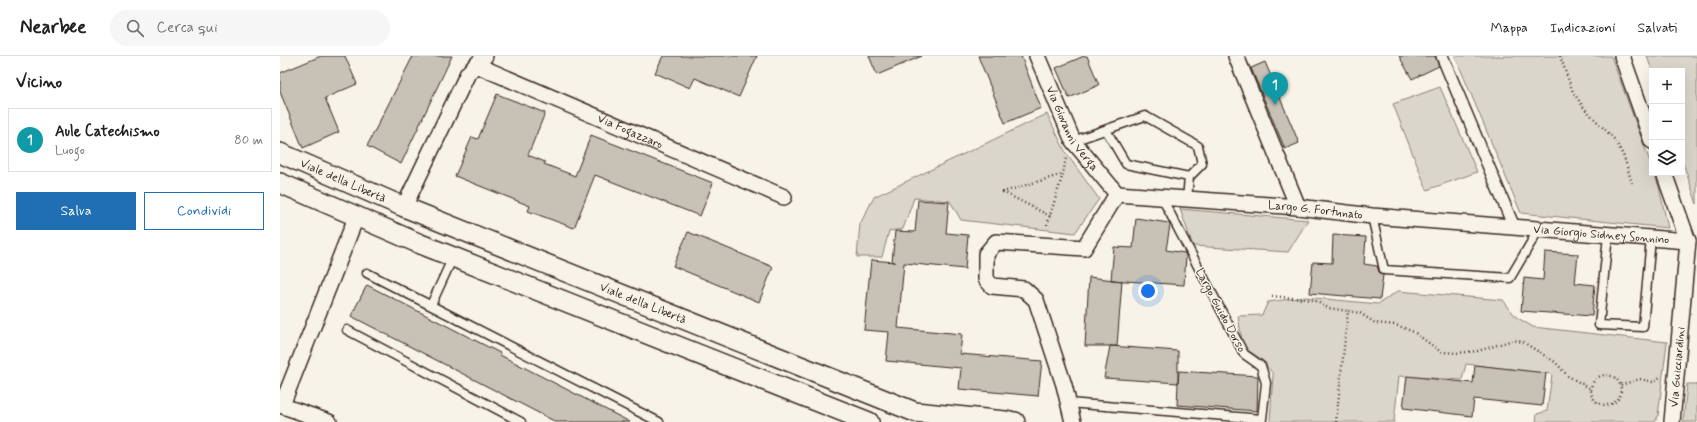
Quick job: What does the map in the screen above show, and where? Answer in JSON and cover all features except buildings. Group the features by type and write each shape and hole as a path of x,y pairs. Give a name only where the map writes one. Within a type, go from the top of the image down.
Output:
{"street":[{"name":"Via Giovanni Verga","path":"1037,56 1070,147 1116,194"},
{"path":"1236,56 1298,207"},
{"path":"1442,56 1514,227"},
{"path":"1622,56 1652,140"},
{"name":"Via Fogazzaro","path":"404,207 468,73 481,60 784,197"},
{"name":"Viale della Libertà","path":"280,153 404,207 916,412 1015,422"},
{"name":"Via Guicciardini","path":"1665,176 1688,241 1672,422"},
{"path":"280,183 453,257 853,419"},
{"path":"1073,422 1069,402 1036,300 1024,289 992,286 986,280 986,254 996,242 1084,248 1116,194"},
{"name":"Largo G. Fortunato","path":"1116,194 1298,207 1372,216 1514,227"},
{"path":"329,422 281,405 357,215"},
{"name":"Via Giorgio Sidney Sonnino","path":"1514,227 1688,241"}],"lane":[{"path":"1070,147 1106,130 1145,116 1198,146 1202,164 1189,177 1187,199"},
{"path":"1106,130 1126,164 1189,177"},
{"name":"Largo Guido Dorso","path":"1069,402 1262,419 1266,383 1261,366 1244,354 1162,198"},
{"path":"1372,216 1384,270 1510,278 1539,229"},
{"path":"1608,235 1599,325 1643,327 1651,238"},
{"path":"431,305 453,257"},
{"path":"368,273 659,422"},
{"path":"348,330 521,422"}],"path":[{"path":"1560,56 1573,92 1592,117 1615,140 1624,157 1632,183"},
{"path":"1046,225 1063,174 1070,147"},
{"path":"1050,216 1003,192 1063,174"},
{"path":"1272,296 1314,300 1328,308 1360,313 1375,323 1396,325 1414,332 1441,352 1456,354 1478,351 1513,340 1523,342 1555,362 1568,376 1591,389"},
{"path":"1336,422 1348,311"},
{"path":"1621,384 1640,379 1653,382 1663,375 1676,372"},
{"path":"1604,374 1614,376 1621,384 1622,389 1619,398 1606,405 1601,404 1594,398 1591,389 1595,379 1604,374"}],"shaded area":[{"path":"1455,56 1611,56 1649,159 1649,176 1655,176 1659,187 1668,228 1521,213"},
{"path":"1647,56 1697,56 1697,204 1685,169 1685,68 1651,68"},
{"path":"1440,87 1477,172 1427,190 1393,104"},
{"path":"1047,114 1066,153 1099,199 1075,233 961,220 950,201 914,198 903,229 889,231 882,257 857,257 860,224 874,197"},
{"path":"1180,209 1308,220 1288,252 1193,246"},
{"path":"1398,291 1503,300 1516,317 1533,327 1667,342 1658,416 1655,422 1536,422 1537,414 1547,411 1552,374 1466,364 1462,380 1399,376 1394,422 1270,422 1273,374 1261,359 1243,347 1238,316 1262,315 1268,302 1305,297 1378,304"},
{"path":"1687,384 1697,384 1697,422 1683,422"}],"place":[{"name":"Aule Catechismo","path":"1275,105"}]}
